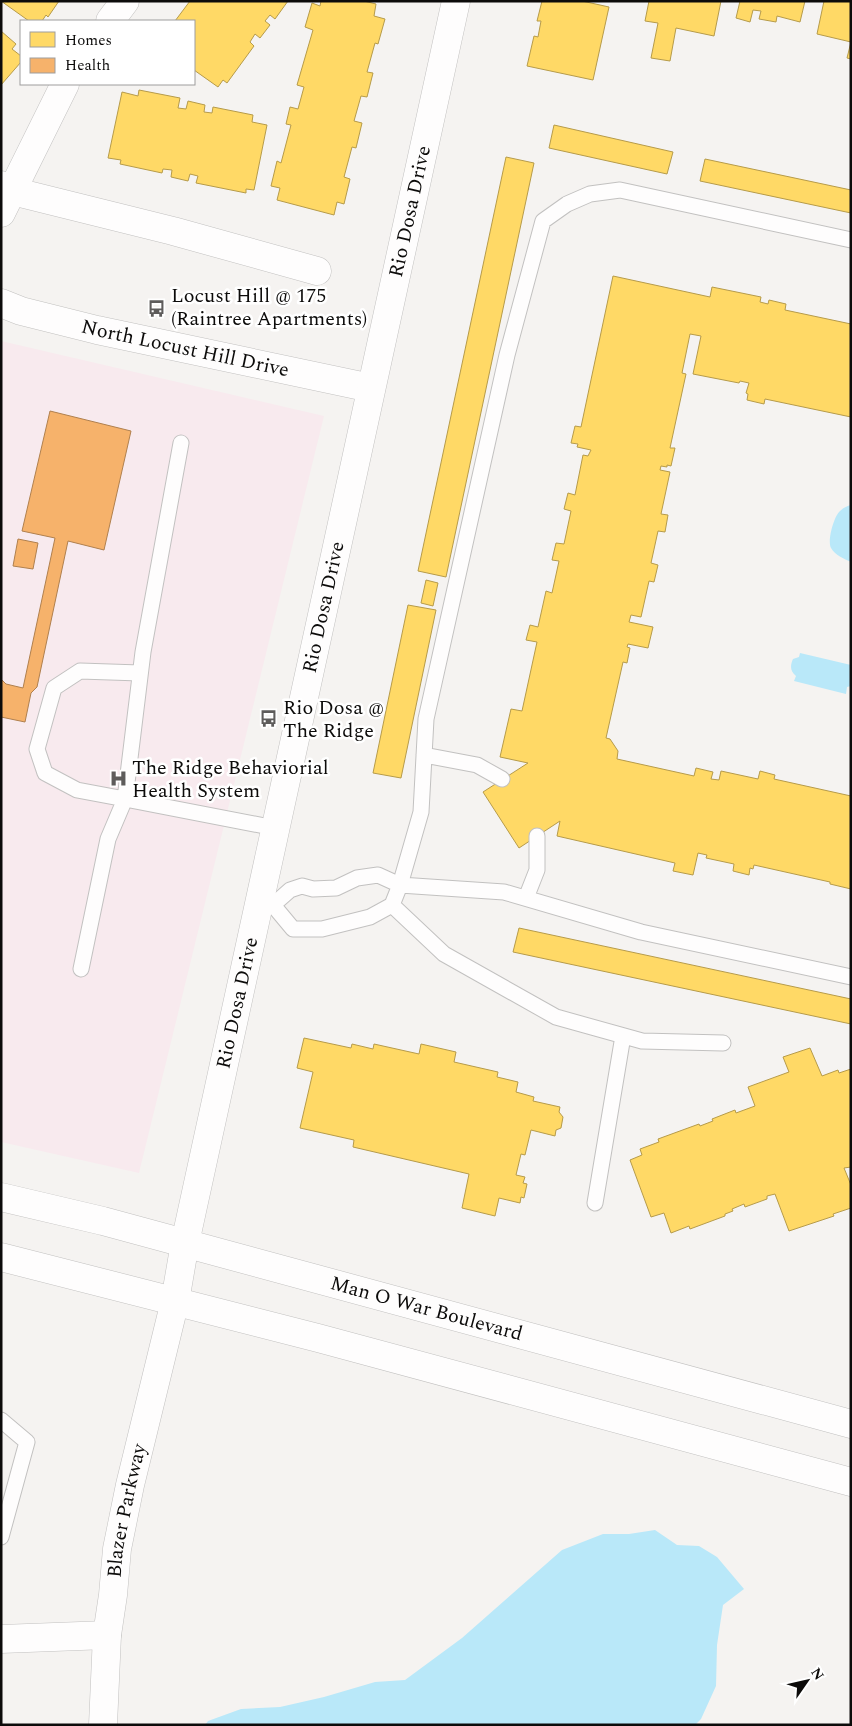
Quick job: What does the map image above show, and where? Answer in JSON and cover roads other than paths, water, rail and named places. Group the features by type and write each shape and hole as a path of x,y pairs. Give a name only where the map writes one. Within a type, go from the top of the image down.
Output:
{"street":[{"path":"111,20 126,1"},
{"name":"Rio Dosa Drive","path":"175,1301 185,1244 266,903 275,828 456,1"},
{"path":"64,85 5,197 173,231 317,271"},
{"name":"North Locust Hill Drive","path":"1,303 97,330 372,388"},
{"name":"Man O War Boulevard","path":"1,1197 103,1221 851,1424"},
{"path":"1,1257 175,1301 851,1482"},
{"name":"Blazer Parkway","path":"103,1725 107,1635 117,1550 129,1490 175,1301"},
{"path":"1,1639 107,1635"}],"lane":[{"path":"851,240 620,190 590,194 567,204 543,220 507,355 426,719 421,812 400,885 392,905 370,917 322,929 293,929 266,903 290,890 302,886 313,889 336,888 357,878 378,876 400,885 504,892 642,932 851,977"},
{"path":"82,969 108,839 125,800 140,673 181,443"},
{"path":"140,673 80,671 54,688 37,749 46,773 77,790 275,828"},
{"path":"424,755 477,765 502,779"},
{"path":"526,898 537,870 537,836"},
{"path":"392,905 444,954 556,1018 642,1041 723,1043"},
{"path":"595,1203 622,1036"},
{"path":"1,1420 27,1442 1,1537"}],"water":[{"path":"851,505 851,562 835,553 831,548 830,540 838,514 844,508"},
{"path":"800,653 851,665 851,686 847,687 846,694 794,681 796,676 791,668 791,664 793,659 799,657"},
{"path":"655,1530 677,1545 699,1546 717,1557 744,1589 723,1605 717,1645 716,1686 701,1719 695,1725 205,1725 208,1721 241,1709 280,1707 324,1697 375,1682 405,1680 462,1638 562,1550 603,1534 629,1534"}],"place":[{"name":"Locust Hill @ 175 (Raintree Apartments)","path":"157,308"},
{"name":"Rio Dosa @ The Ridge","path":"269,719"},
{"name":"The Ridge Behaviorial Health System","path":"118,779"}]}
